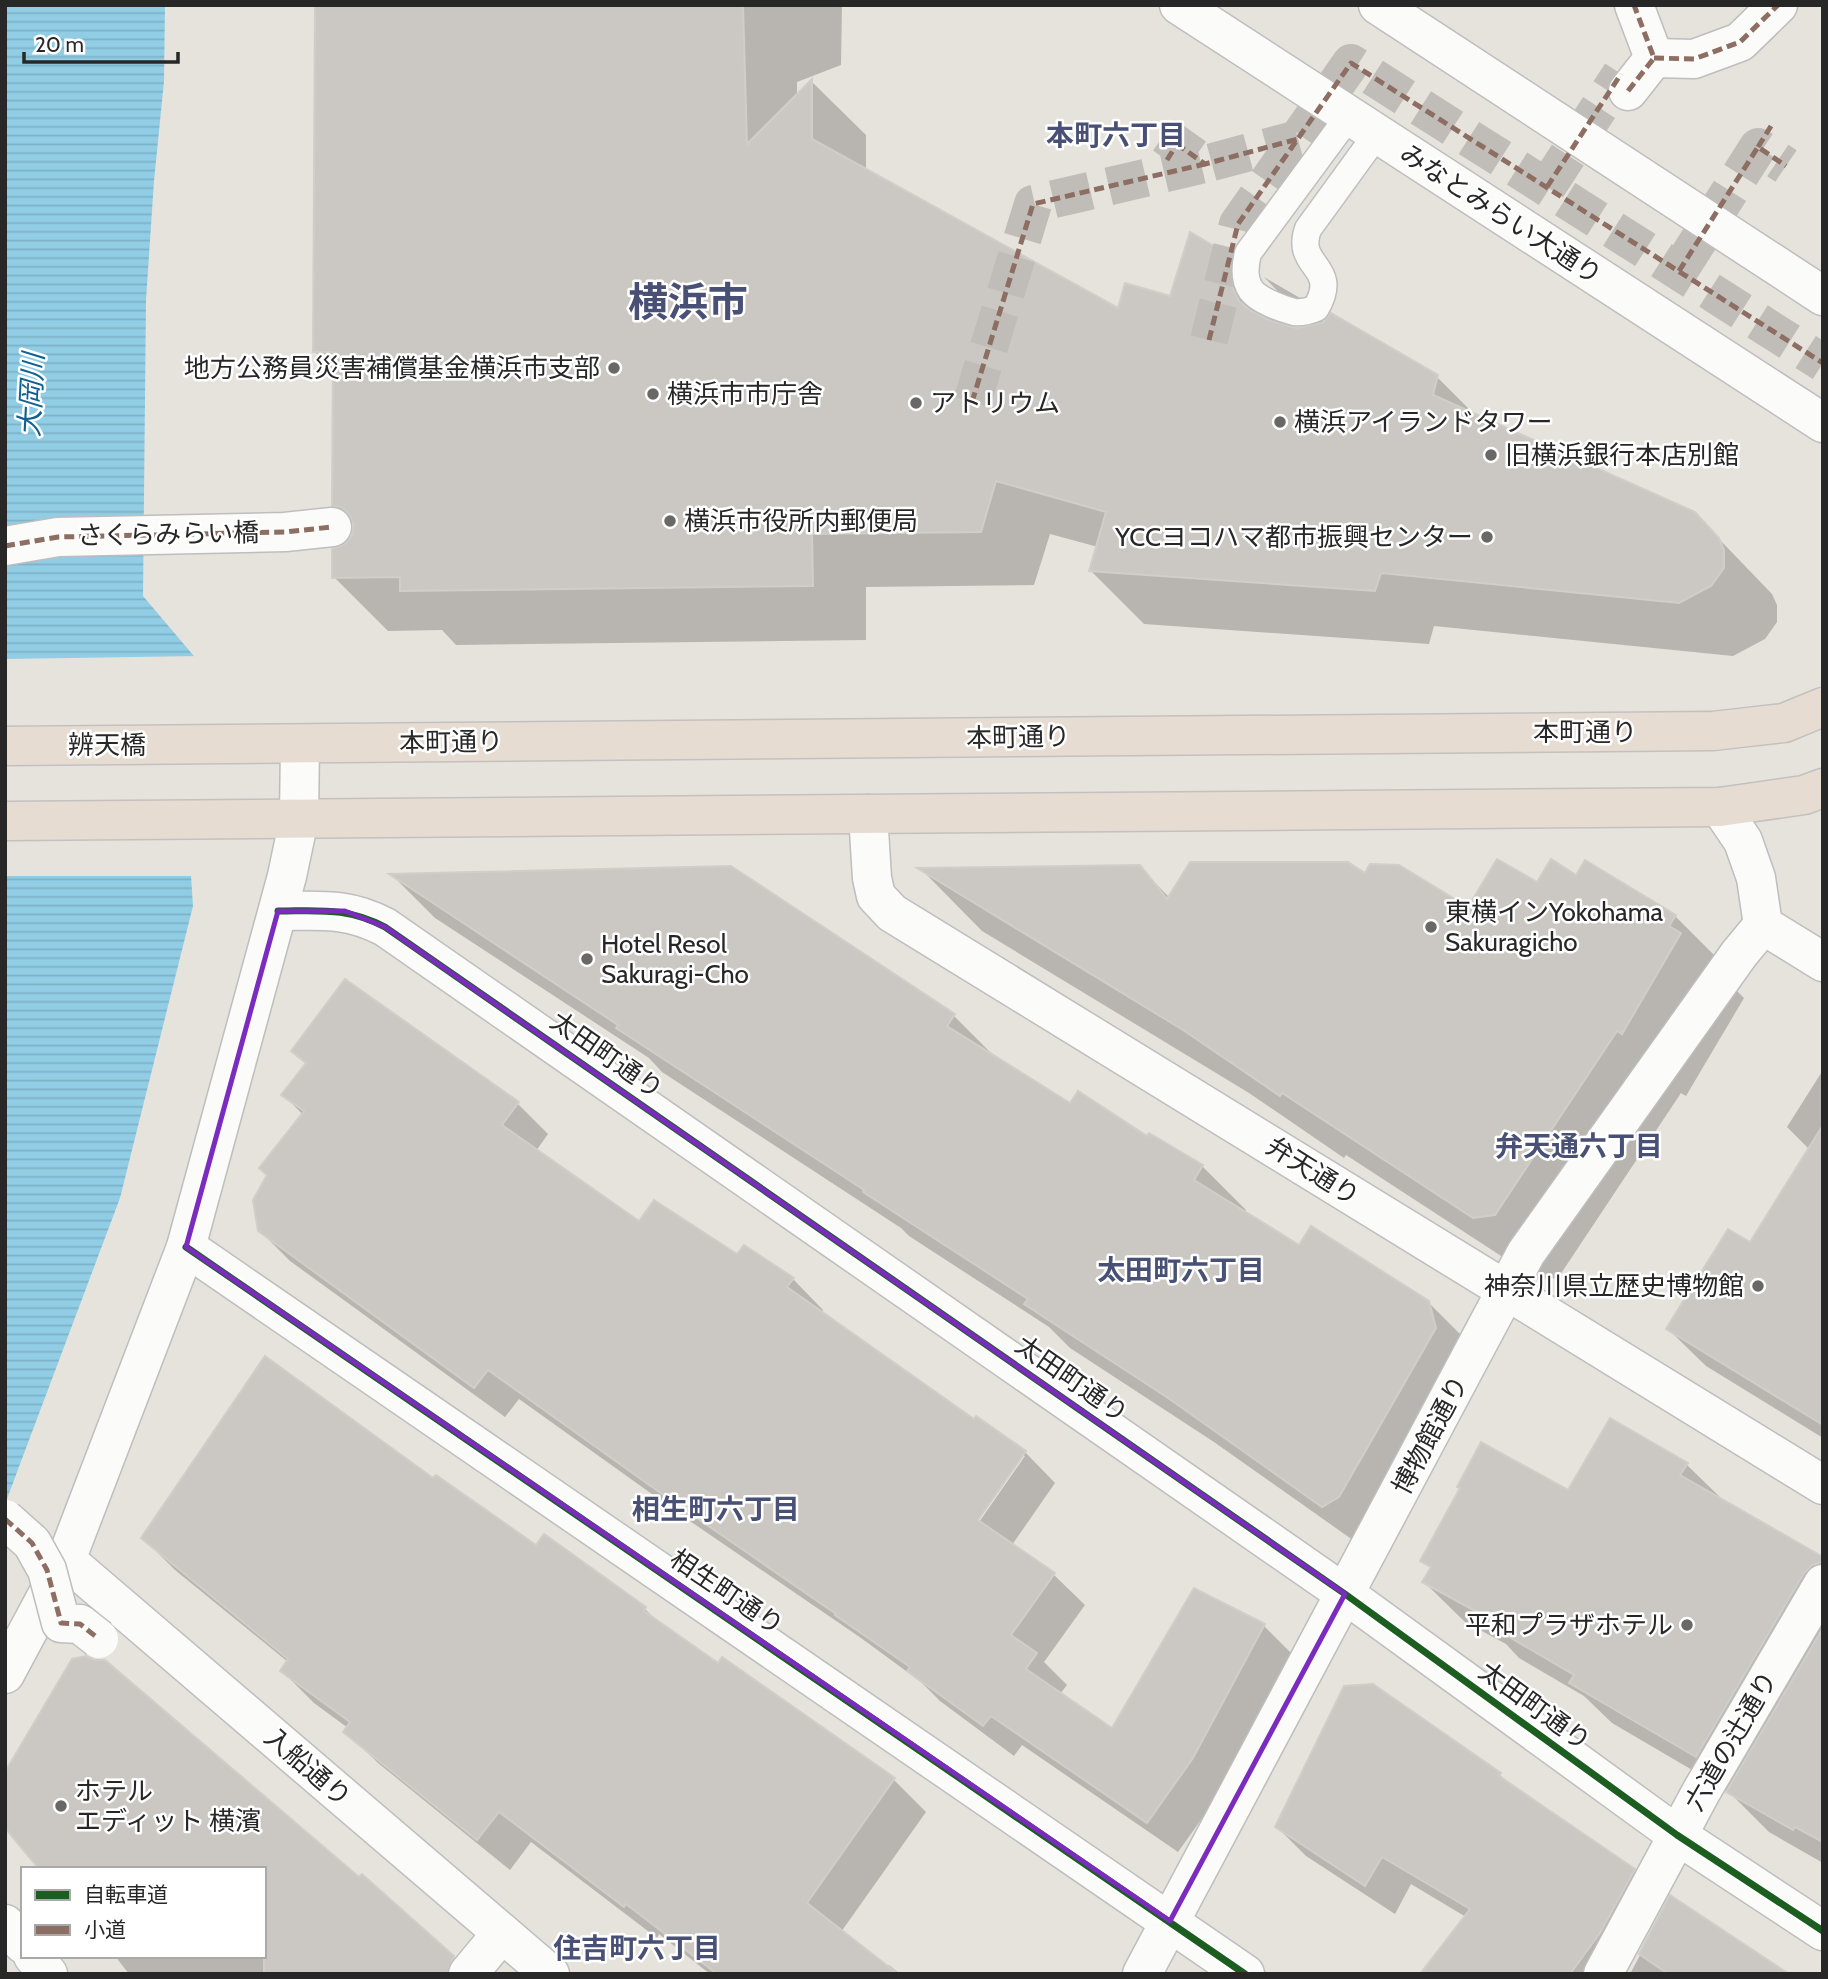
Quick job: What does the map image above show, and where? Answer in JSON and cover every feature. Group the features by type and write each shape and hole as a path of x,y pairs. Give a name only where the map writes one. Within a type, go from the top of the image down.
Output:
{"highway":[{"name":"本町通り","path":"209,745 1713,731 1784,723 1823,707"},
{"name":"辨天橋","path":"5,746 209,745"},
{"path":"5,821 1720,807 1804,795 1823,788"}],"street":[{"name":"みなとみらい大通り","path":"1179,5 1823,423"},
{"path":"1378,5 1823,296"},
{"path":"1634,5 1654,58"},
{"path":"1654,58 1694,59 1740,42 1779,5"},
{"path":"1628,91 1654,58"},
{"name":"さくらみらい橋","path":"5,545 58,537 285,532 332,527"},
{"path":"5,1674 66,1560 186,1247 278,911 299,820 300,744"},
{"path":"1720,807 1743,841 1756,878 1763,925 1823,962"},
{"name":"弁天通り","path":"868,814 872,878 876,896 892,913 1823,1485"},
{"name":"太田町通り","path":"278,911 345,911 365,916 385,927 1345,1594 1677,1835 1823,1931"},
{"name":"博物館通り","path":"1142,1974 1526,1253 1739,954 1763,925"},
{"name":"相生町通り","path":"186,1247 1245,1974"},
{"path":"5,1519 32,1543 47,1570 61,1623 80,1624 99,1639"},
{"name":"入船通り","path":"66,1560 550,1974"},
{"name":"六道の辻通り","path":"1604,1974 1677,1835 1823,1584"},
{"path":"5,1924 21,1942"},
{"path":"468,1974 502,1933"},
{"path":"35,1958 48,1974"}],"lane":[{"path":"1363,125 1305,238 1305,253 1324,278 1321,299 1316,308 1296,312 1261,299 1250,289 1246,278 1244,267 1248,253 1363,125"}],"highlighted area":[{"path":"278,911 345,911 385,927 1345,1594 1170,1921 186,1247"}],"water":[{"name":"大岡川","path":"5,5 165,5 164,81 146,300 143,596 199,662 191,876 193,906 120,1198 5,1504"}],"pier":[{"path":"199,656 194,876 5,876 5,659"}],"building":[{"name":"横浜市市庁舎","path":"315,5 743,5 747,144 812,79 812,139 1118,308 1125,283 1170,296 1190,232 1231,256 1232,287 1239,301 1251,311 1271,321 1296,328 1322,323 1331,313 1438,375 1433,395 1695,512 1719,538 1724,550 1724,568 1711,586 1679,603 1381,573 1375,591 1089,571 1106,512 996,481 981,532 812,534 813,586 400,591 400,577 332,578 332,549 345,544 352,536 354,525 349,514 341,507 332,506 333,352 313,352"},
{"path":"1497,859 1537,882 1551,859 1576,875 1585,860 1676,915 1669,926 1681,933 1622,1034 1617,1031 1495,1215 1473,1218 1282,1093 1280,1096 1183,1030 917,868 1140,865 1167,899 1190,862 1348,862 1365,873 1370,864 1399,865 1468,907"},
{"path":"731,866 955,1014 947,1026 1070,1103 1078,1091 1147,1136 1149,1133 1203,1165 1194,1180 1299,1245 1311,1226 1429,1301 1436,1328 1339,1497 1322,1507 1168,1398 1024,1304 1028,1299 616,1028 618,1025 389,874"},
{"path":"345,979 519,1102 502,1125 639,1221 654,1200 737,1254 744,1245 794,1278 787,1287 974,1419 976,1416 1026,1451 978,1520 1055,1573 1011,1635 1037,1653 1026,1669 1112,1728 1194,1588 1265,1624 1193,1758 1147,1823 991,1716 983,1726 907,1671 910,1667 488,1370 474,1388 258,1231 253,1200 267,1175 259,1168 304,1111 281,1095 306,1063 291,1051"},
{"name":"神奈川県立歴史博物館","path":"1823,1125 1823,1425 1666,1329 1728,1229 1750,1242"},
{"path":"265,1356 433,1478 436,1475 536,1545 544,1534 646,1607 644,1611 718,1663 722,1657 895,1778 807,1903 898,1974 717,1974 499,1812 477,1840 343,1732 350,1722 280,1671 288,1659 141,1538"},
{"path":"1610,1418 1688,1463 1680,1475 1823,1557 1823,1562 1812,1565 1804,1573 1696,1757 1569,1683 1574,1675 1477,1618 1479,1613 1422,1582 1431,1567 1420,1561 1460,1488 1457,1487 1481,1442 1568,1490"},
{"path":"1823,1628 1823,1842 1795,1827 1793,1830 1726,1792"},
{"path":"86,1656 105,1660 359,1877 362,1874 454,1956 447,1974 264,1974 266,1867 37,1867 5,1828 5,1772 72,1659"},
{"path":"1373,1684 1501,1773 1499,1776 1635,1869 1600,1933 1570,1974 1420,1974 1470,1909 1382,1857 1365,1886 1275,1827 1344,1686"},
{"path":"1670,1895 1789,1974 1668,1974 1639,1954"}],"tunnel":[{"path":"1209,340 1238,224 1351,63 1823,363"},
{"path":"1547,187 1621,74"},
{"path":"1164,135 1205,164 1298,139"},
{"path":"1679,271 1758,147 1786,166"},
{"path":"972,402 1033,204 1205,164"}],"marked path":[{"path":"1628,91 1654,58 1634,5"},
{"path":"1654,58 1694,59 1740,42 1778,5"},
{"path":"1209,340 1238,224 1351,63 1823,363"},
{"path":"1547,187 1621,74"},
{"path":"1758,147 1771,126"},
{"path":"1164,135 1205,164 1298,139"},
{"path":"1167,160 1177,144"},
{"path":"1679,271 1758,147 1786,166"},
{"path":"972,402 1033,204 1205,164"},
{"path":"5,546 58,537 285,532 332,527"},
{"path":"5,1519 32,1543 47,1570 61,1623 80,1624 99,1639"}],"cycle path":[{"path":"278,911 346,913 385,927 1345,1594 1677,1835 1823,1931"},
{"path":"186,1247 1245,1974"}],"place":[{"name":"地方公務員災害補償基金横浜市支部","path":"614,368"},
{"name":"横浜市市庁舎","path":"653,394"},
{"name":"アトリウム","path":"916,403"},
{"name":"横浜アイランドタワー","path":"1280,422"},
{"name":"旧横浜銀行本店別館","path":"1491,455"},
{"name":"横浜市役所内郵便局","path":"670,521"},
{"name":"YCCヨコハマ都市振興センター","path":"1487,537"},
{"name":"東横インYokohama Sakuragicho","path":"1431,927"},
{"name":"Hotel Resol Sakuragi-Cho","path":"587,959"},
{"name":"神奈川県立歴史博物館","path":"1758,1286"},
{"name":"平和プラザホテル","path":"1687,1625"},
{"name":"ホテル エディット 横濱","path":"61,1806"}],"district":[{"name":"本町六丁目","path":"1116,135"},
{"name":"横浜市","path":"688,301"},
{"name":"弁天通六丁目","path":"1579,1146"},
{"name":"太田町六丁目","path":"1181,1270"},
{"name":"相生町六丁目","path":"716,1509"},
{"name":"住吉町六丁目","path":"637,1948"}]}
